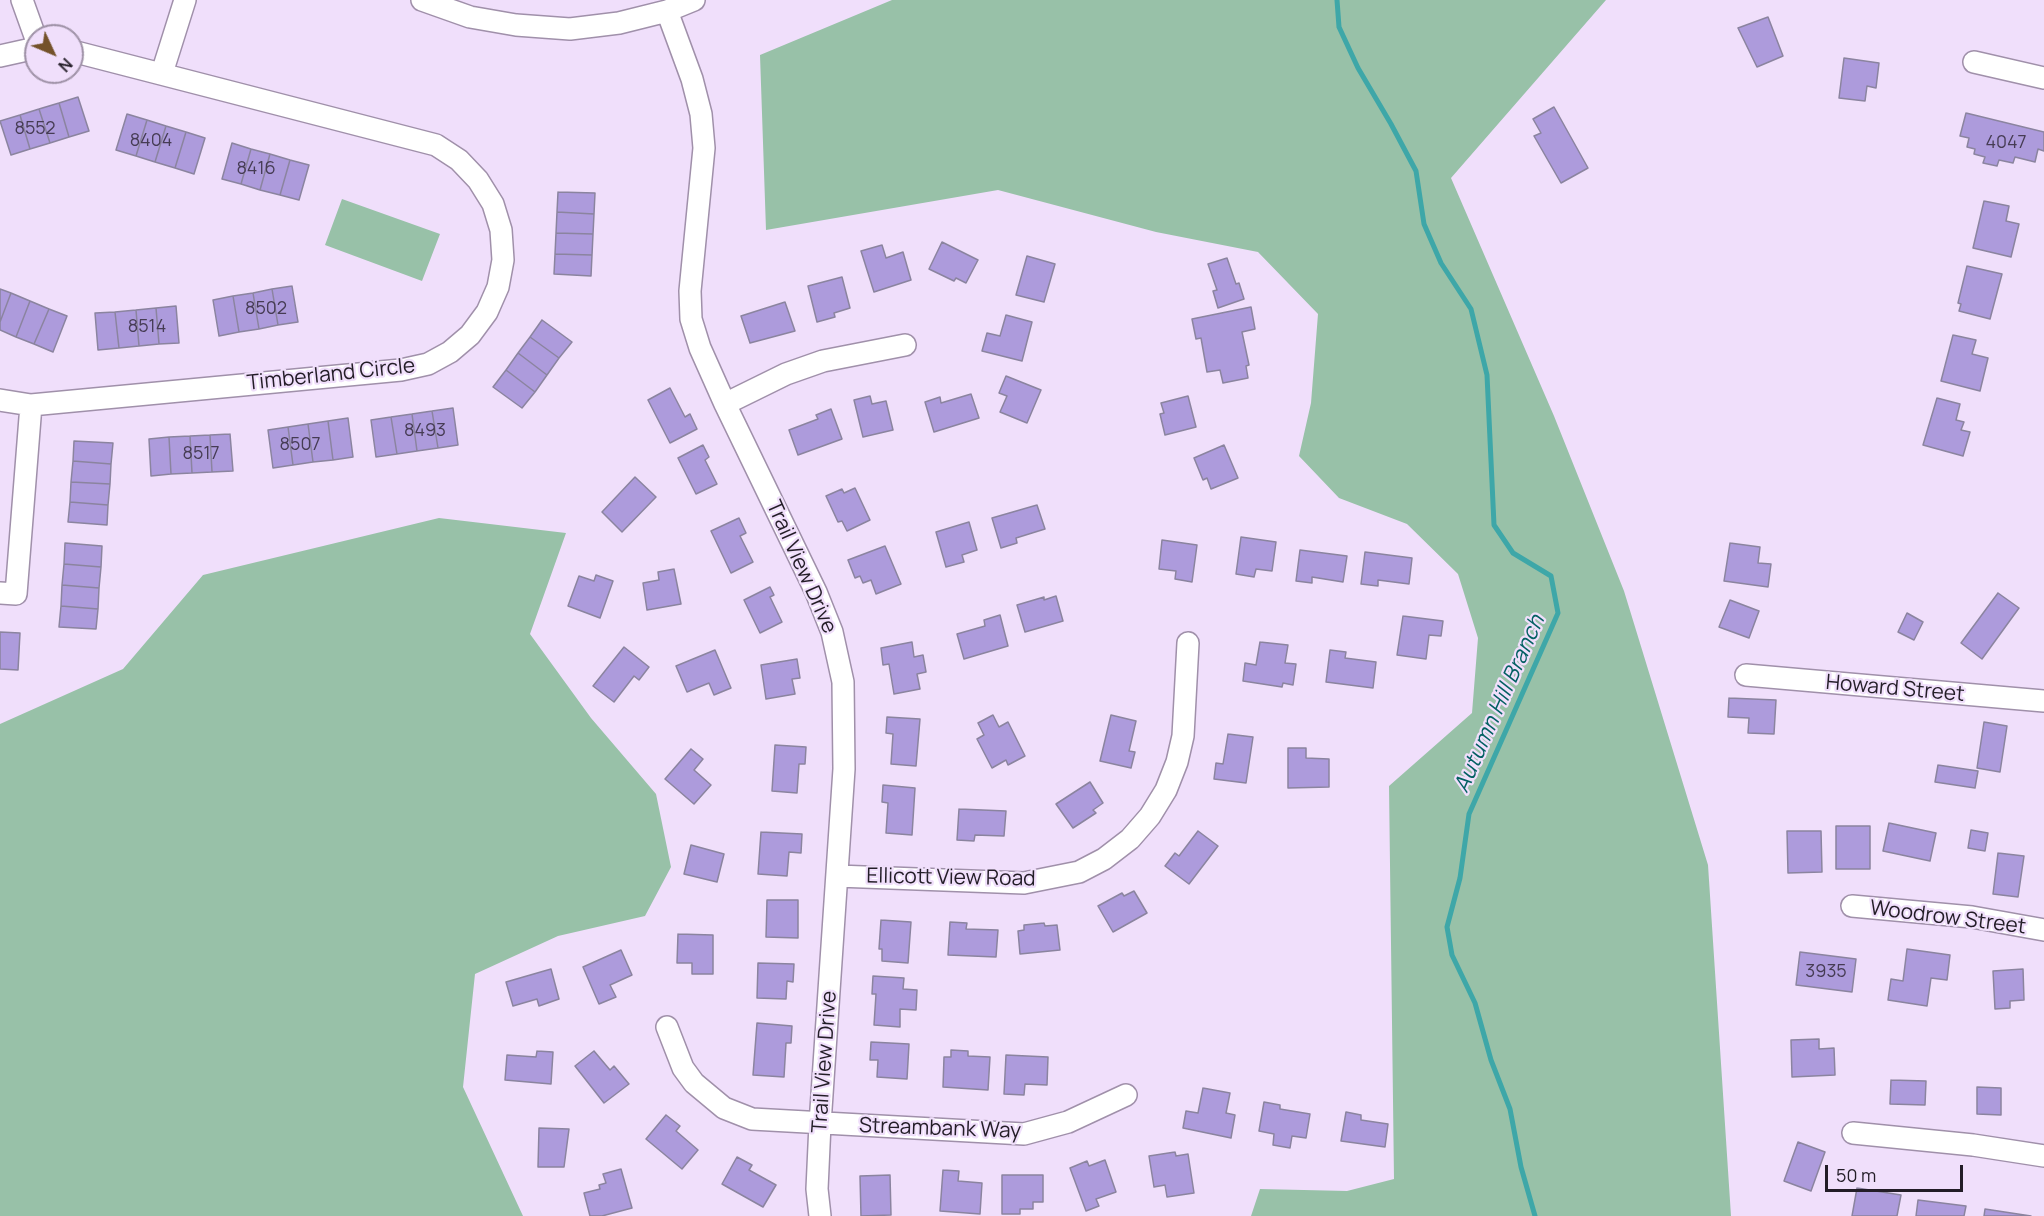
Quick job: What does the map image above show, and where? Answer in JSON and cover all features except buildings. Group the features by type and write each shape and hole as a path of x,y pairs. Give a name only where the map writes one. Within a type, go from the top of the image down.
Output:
{"street":[{"path":"22,0 31,24"},
{"path":"162,74 186,0"},
{"path":"422,0 470,17 516,26 570,29 619,23 667,11 694,0"},
{"name":"Trail View Drive","path":"667,11 692,79 701,114 704,148 690,291 691,319 700,348 725,404 816,592 832,632 843,682 845,722 817,1189 820,1216"},
{"path":"0,56 24,51"},
{"name":"Timberland Circle","path":"0,400 31,405 390,371 428,364 450,352 470,335 487,312 498,287 503,260 501,230 493,204 478,180 459,160 436,145 84,54"},
{"path":"1974,62 2044,78"},
{"path":"725,404 786,374 823,361 905,345"},
{"path":"0,593 16,594 31,405"},
{"name":"Ellicott View Road","path":"837,876 1024,883 1079,872 1104,859 1130,839 1150,816 1166,790 1178,762 1183,736 1188,643"},
{"name":"Howard Street","path":"1746,675 2044,702"},
{"name":"Woodrow Street","path":"1852,906 1971,917 2044,930"},
{"name":"Streambank Way","path":"667,1027 683,1068 694,1083 724,1108 752,1119 1024,1134 1068,1122 1126,1095"},
{"path":"1853,1133 1973,1145 2044,1156"}],"green space":[{"path":"892,0 1606,0 1451,178 1554,416 1624,591 1708,865 1731,1216 1251,1216 1260,1189 1347,1191 1394,1179 1389,786 1472,713 1478,638 1458,574 1407,524 1339,498 1299,456 1311,403 1318,314 1258,252 1156,232 998,190 766,230 760,55"},
{"path":"342,199 440,234 422,281 325,245"},
{"path":"439,518 566,533 530,634 591,718 656,794 671,867 645,916 558,936 475,974 463,1087 523,1216 0,1216 0,724 123,669 203,575"}],"waterway":[{"name":"Autumn Hill Branch","path":"1337,0 1339,27 1358,68 1416,171 1424,224 1441,263 1471,309 1487,375 1494,525 1513,553 1551,576 1558,613 1469,814 1460,878 1447,927 1452,955 1475,1003 1491,1060 1510,1109 1521,1167 1535,1216"}]}
